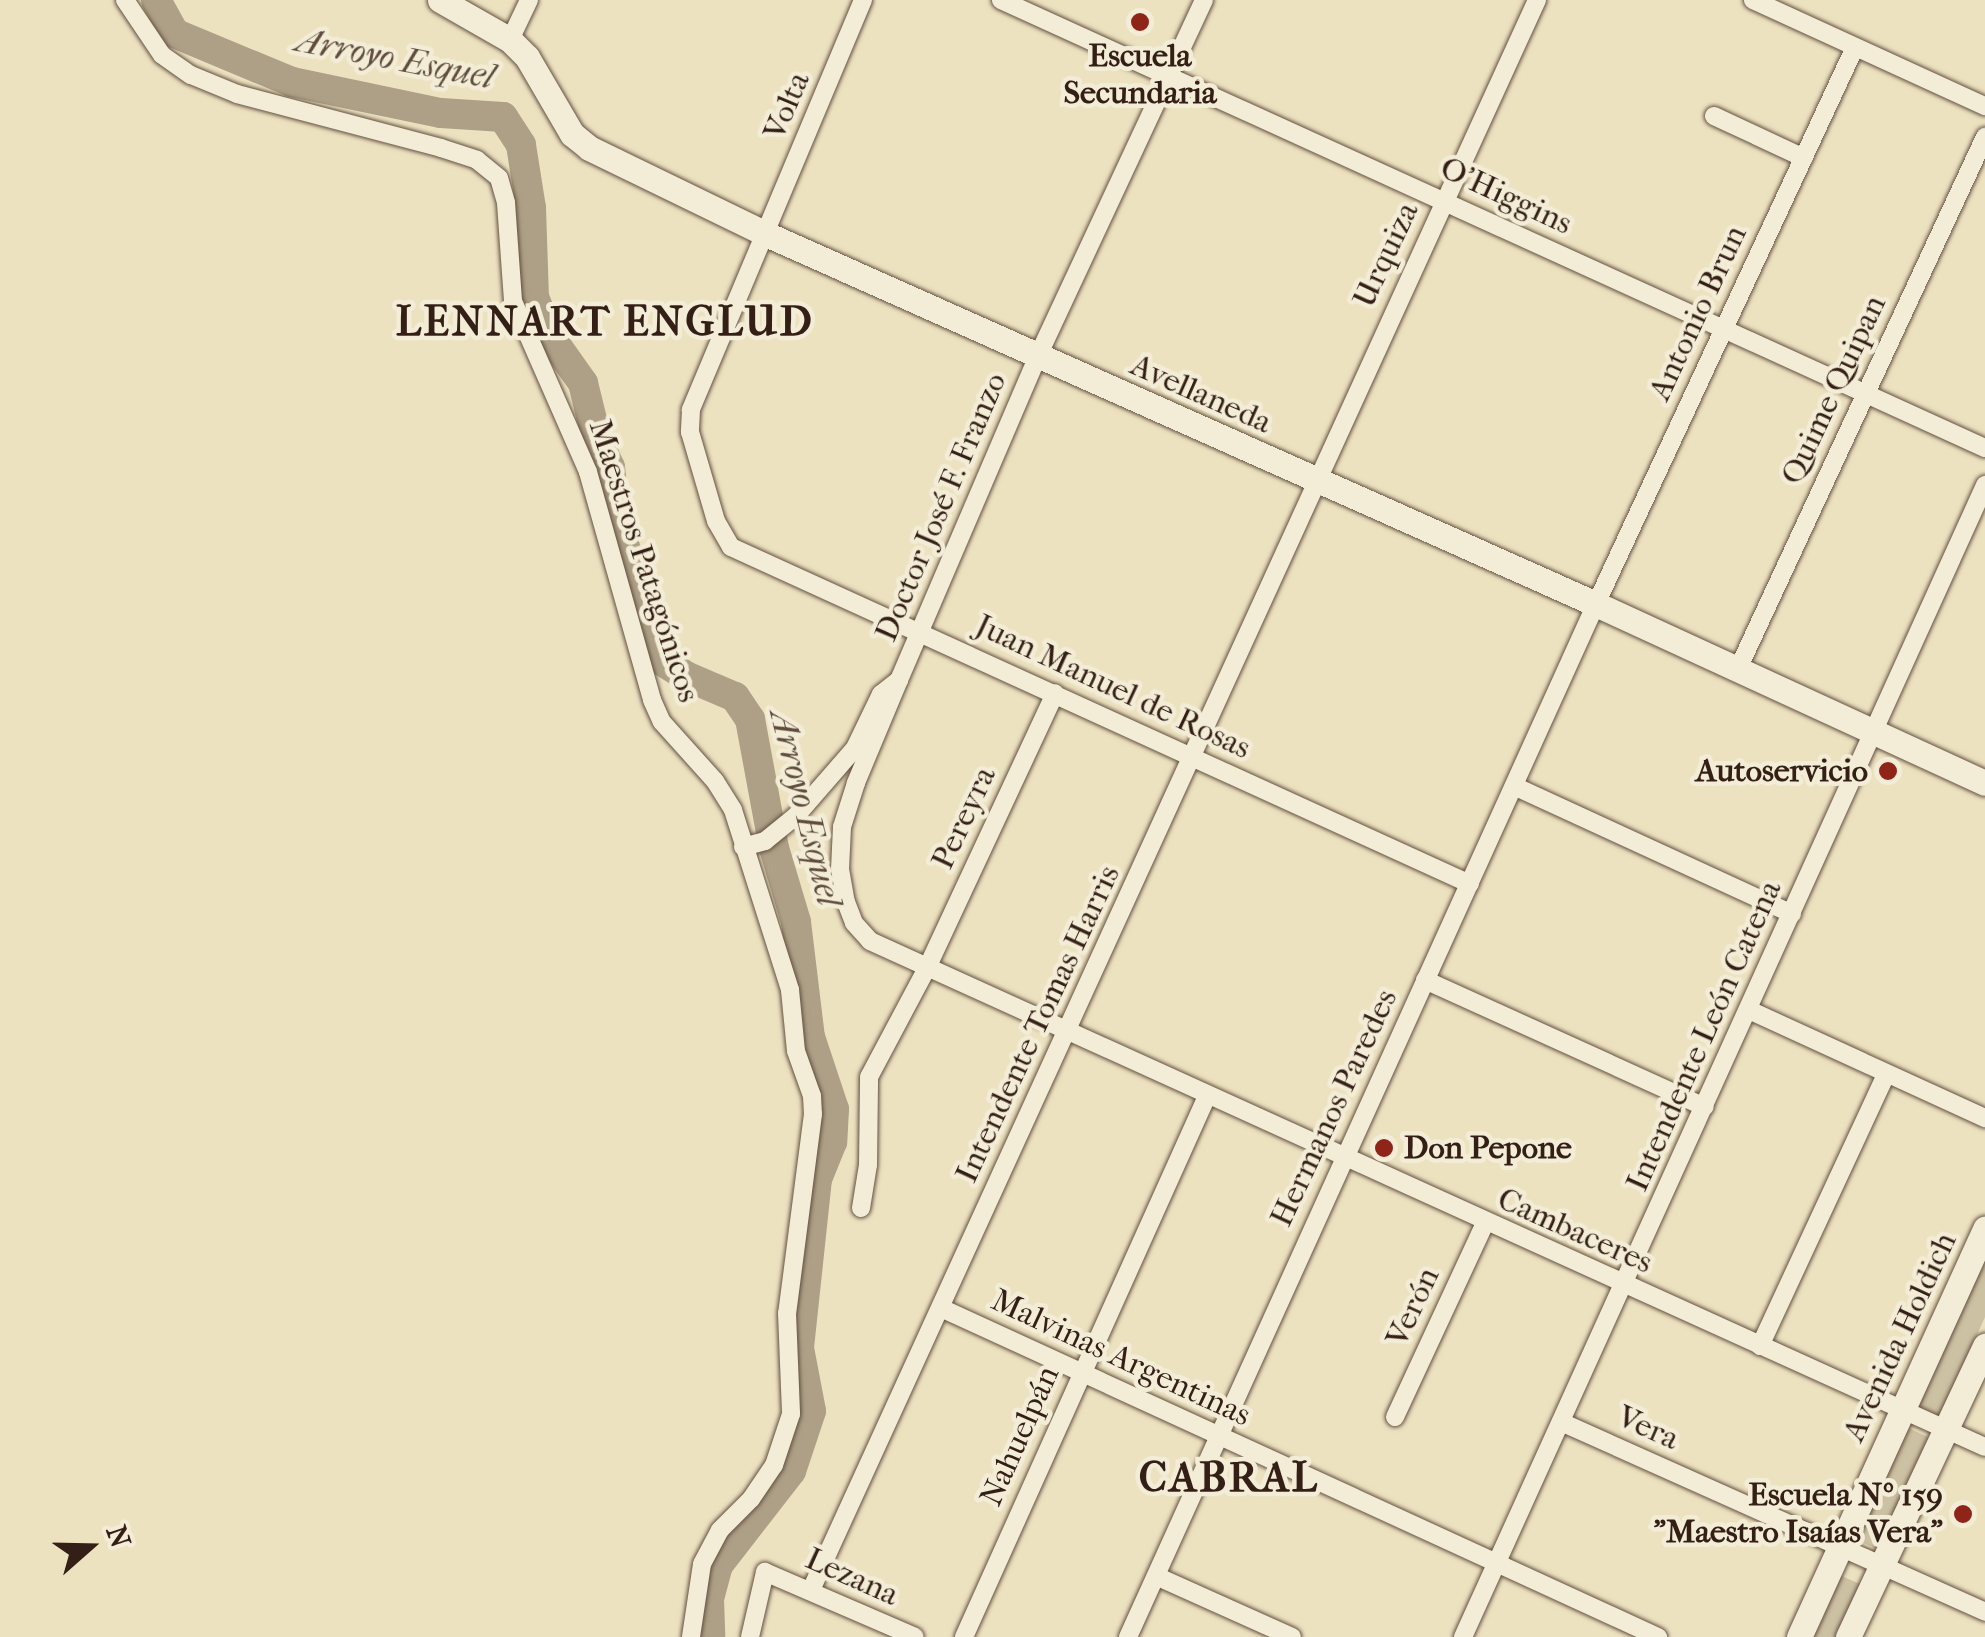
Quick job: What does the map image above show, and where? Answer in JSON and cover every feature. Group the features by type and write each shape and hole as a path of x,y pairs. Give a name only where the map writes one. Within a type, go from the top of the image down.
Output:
{"street":[{"name":"Maestros Patagónicos","path":"124,0 162,55 191,76 237,94 441,148 477,160 499,178 506,204 514,301 588,472 652,700 662,722 727,799 790,990 796,1051 812,1096 813,1114 788,1313 791,1414 774,1466 751,1498 720,1530 702,1564 691,1637"},
{"name":"Avellaneda","path":"440,0 510,40 527,57 572,134 589,148 766,234 1596,604 1985,784"},
{"path":"510,40 528,0"},
{"name":"Volta","path":"731,547 716,521 690,432 691,410 863,0"},
{"name":"O'Higgins","path":"1001,0 1985,448"},
{"name":"Doctor José F. Franzo","path":"870,940 854,923 840,868 842,827 856,782 1038,356 1204,0"},
{"name":"Urquiza","path":"1316,481 1537,0"},
{"path":"1752,0 1985,106"},
{"name":"Antonio Brun","path":"1596,604 1855,47"},
{"path":"1714,116 1804,158"},
{"name":"Quime Quipan","path":"1738,669 1985,137"},
{"name":"Intendente Tomas Harris","path":"810,1590 1068,1033 1316,481"},
{"name":"Intendente León Catena","path":"1463,1637 1985,485"},
{"name":"Juan Manuel de Rosas","path":"731,547 1470,884"},
{"name":"Hermanos Paredes","path":"1128,1637 1596,604"},
{"name":"Doctor José F. Franzo","path":"743,847 765,841 789,823 855,748 881,694 899,680"},
{"name":"Pereyra","path":"861,1208 868,1165 869,1077 927,968 1054,693"},
{"path":"1514,786 1792,914"},
{"name":"Cambaceres","path":"870,940 1623,1286 1985,1447"},
{"path":"1425,980 1705,1107"},
{"path":"1748,1010 1985,1118"},
{"path":"1760,1346 1886,1074"},
{"name":"Nahuelpán","path":"964,1637 1207,1096"},
{"name":"Verón","path":"1394,1417 1485,1223"},
{"name":"Avenida Holdich","path":"1799,1637 1985,1228"},
{"name":"Malvinas Argentinas","path":"941,1308 1635,1632 1658,1637"},
{"path":"1848,1637 1985,1346"},
{"name":"Vera","path":"1561,1422 1985,1612"},
{"name":"Lezana","path":"750,1637 766,1572 915,1637"},
{"path":"1156,1576 1292,1637"}],"shaded area":[{"path":"1985,1246 1985,1317 1940,1418 1914,1406"},
{"path":"1904,1426 1930,1438 1879,1550 1853,1538"},
{"path":"1835,1573 1862,1585 1838,1637 1806,1637"}],"waterway":[{"name":"Arroyo Esquel","path":"156,0 174,33 292,82 441,113 503,117 521,145 531,208 534,297 549,335 583,383 596,436 610,467 616,519 662,661 735,697 750,719 774,848 796,922 810,1037 834,1109 832,1142 817,1179 799,1348 811,1411 791,1471 718,1565 709,1599 710,1637"}],"place":[{"name":"Escuela Secundaria","path":"1140,22"},
{"name":"Autoservicio","path":"1888,771"},
{"name":"Don Pepone","path":"1384,1148"},
{"name":"Escuela Nº 159 \"Maestro Isaías Vera\"","path":"1963,1514"}],"district":[{"name":"LENNART ENGLUD","path":"605,322"},
{"name":"CABRAL","path":"1229,1478"}]}
